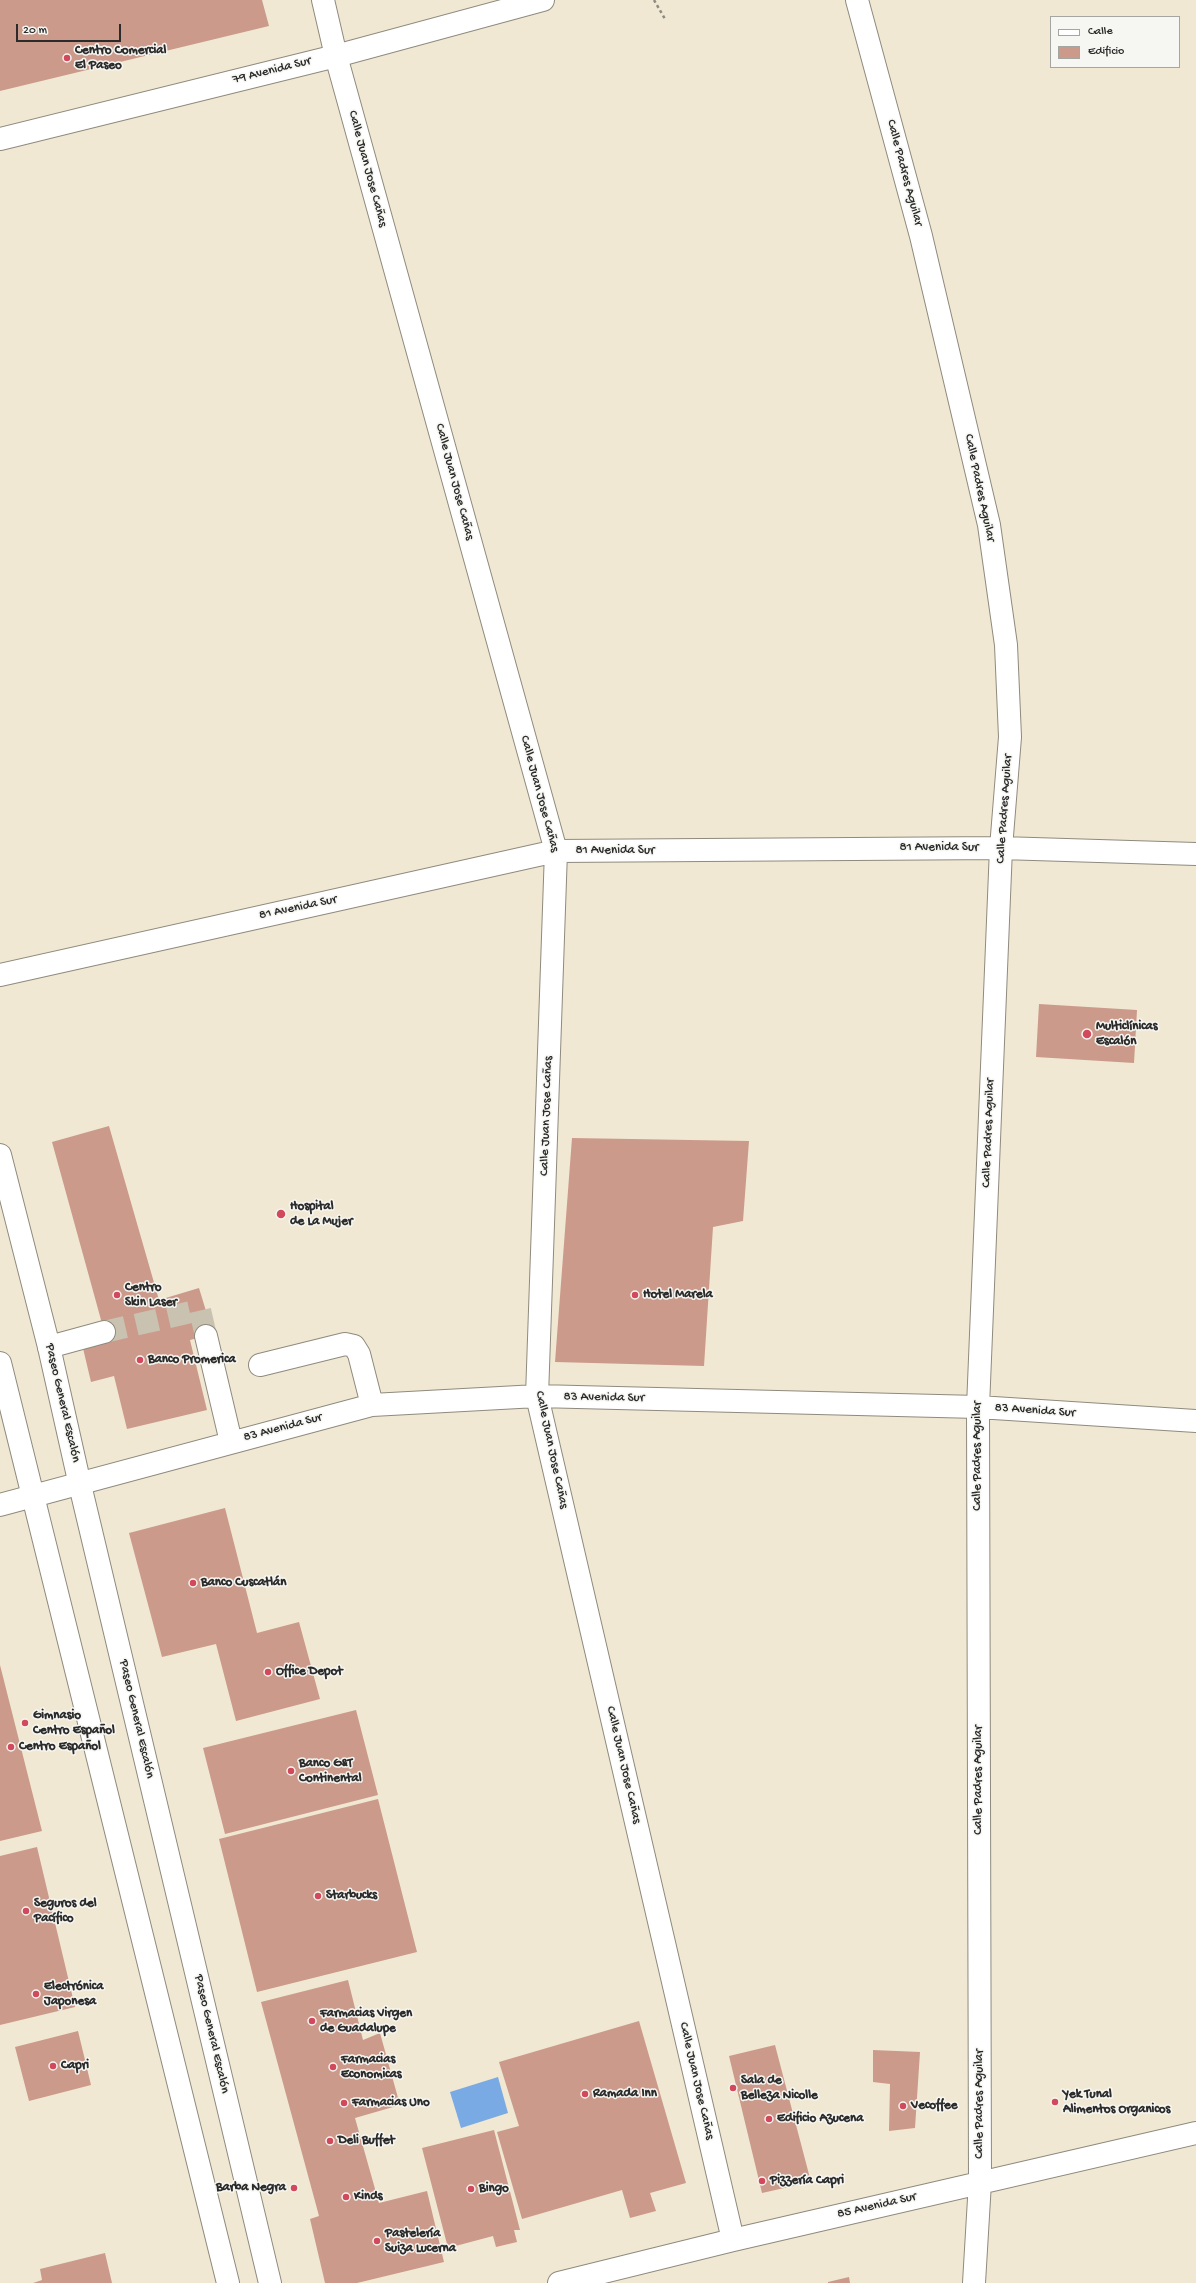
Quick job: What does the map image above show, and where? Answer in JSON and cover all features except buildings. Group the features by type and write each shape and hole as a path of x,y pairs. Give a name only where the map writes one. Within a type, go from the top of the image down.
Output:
{"street":[{"name":"Calle Juan Jose Cañas","path":"323,0 336,56 556,851 537,1396 733,2240"},
{"name":"79 Avenida Sur","path":"0,139 336,56 543,0"},
{"name":"Calle Padres Aguilar","path":"857,0 921,236 989,525 1006,645 1010,737 1001,848 978,1407 980,2182 974,2283"},
{"name":"81 Avenida Sur","path":"0,975 556,851 1001,848 1196,854"},
{"name":"Paseo General Escalón","path":"0,1155 49,1347 80,1484 270,2283"},
{"path":"49,1347 104,1332"},
{"path":"206,1336 231,1442"},
{"path":"260,1365 345,1344 354,1346 359,1354 372,1405"},
{"path":"0,1362 228,2283"},
{"name":"83 Avenida Sur","path":"0,1505 372,1405 537,1396 978,1407 1196,1421"},
{"name":"85 Avenida Sur","path":"560,2283 733,2240 1196,2133"}],"path":[{"path":"654,0 665,19"}],"water":[{"path":"498,2077 508,2113 461,2128 450,2092"}],"tunnel":[{"path":"104,1332 200,1310 206,1336"}],"place":[{"name":"Centro Comercial El Paseo","path":"67,58"},
{"name":"Multiclínicas Escalón","path":"1087,1034"},
{"name":"Hospital de La Mujer","path":"281,1214"},
{"name":"Centro Skin Laser","path":"117,1295"},
{"name":"Hotel Marela","path":"635,1295"},
{"name":"Banco Promerica","path":"140,1360"},
{"name":"Banco Cuscatlán","path":"193,1583"},
{"name":"Office Depot","path":"268,1672"},
{"name":"Gimnasio Centro Español","path":"25,1723"},
{"name":"Centro Español","path":"11,1747"},
{"name":"Banco G&T Continental","path":"291,1771"},
{"name":"Starbucks","path":"318,1896"},
{"name":"Seguros del Pacífico","path":"26,1911"},
{"name":"Electrónica Japonesa","path":"36,1994"},
{"name":"Farmacias Virgen de Guadalupe","path":"312,2021"},
{"name":"Capri","path":"53,2066"},
{"name":"Farmacias Economicas","path":"333,2067"},
{"name":"Sala de Belleza Nicolle","path":"733,2088"},
{"name":"Ramada Inn","path":"585,2094"},
{"name":"Yek Tunal Alimentos Organicos","path":"1055,2102"},
{"name":"Farmacias Uno","path":"344,2103"},
{"name":"Vecoffee","path":"903,2106"},
{"name":"Edificio Azucena","path":"769,2119"},
{"name":"Deli Buffet","path":"330,2141"},
{"name":"Pizzería Capri","path":"762,2181"},
{"name":"Barba Negra","path":"294,2188"},
{"name":"Bingo","path":"471,2189"},
{"name":"Kinds","path":"346,2197"},
{"name":"Pastelería Suiza Lucerna","path":"377,2241"}]}
